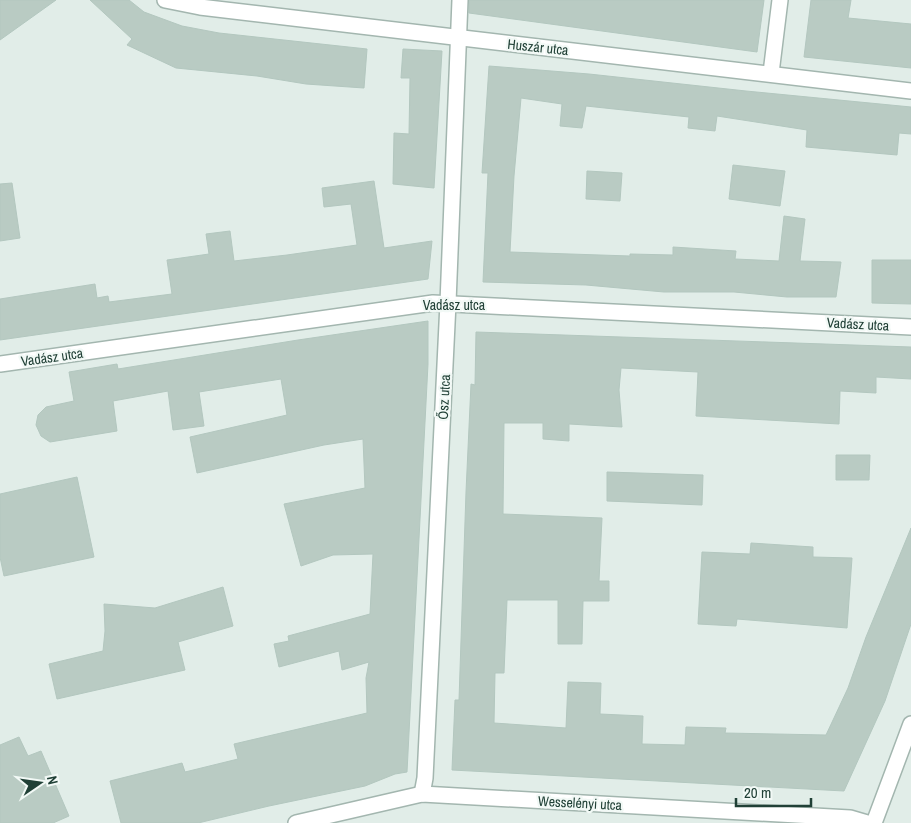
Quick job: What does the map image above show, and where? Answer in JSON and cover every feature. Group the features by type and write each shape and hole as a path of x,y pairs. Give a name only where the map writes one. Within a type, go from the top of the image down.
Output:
{"street":[{"name":"Huszár utca","path":"165,0 200,7 911,91"},
{"name":"Ősz utca","path":"422,794 425,778 448,303 460,0"},
{"path":"770,74 780,0"},
{"name":"Vadász utca","path":"0,364 433,303 911,327"},
{"path":"874,823 911,724"},
{"name":"Wesselényi utca","path":"296,823 422,794 850,818 866,823"}],"building":[{"path":"0,0 56,0 0,40"},
{"path":"90,0 129,0 144,12 182,26 219,33 367,49 364,88 306,84 257,76 176,68 127,45 132,39"},
{"path":"469,0 764,0 757,52 469,13"},
{"path":"811,0 851,0 848,18 911,24 911,68 804,57"},
{"path":"403,49 442,51 434,188 393,184 394,133 409,134 410,78 401,78"},
{"path":"489,66 589,74 911,107 911,134 899,133 897,155 806,147 807,130 717,116 715,131 688,128 689,117 586,106 582,128 560,126 562,104 521,98 510,252 630,256 630,254 673,255 673,247 736,251 735,259 779,261 784,216 805,219 800,261 841,262 836,297 787,297 734,292 664,292 586,285 483,282 488,173 482,173"},
{"path":"733,165 785,171 780,206 729,199"},
{"path":"587,171 622,173 620,201 586,199"},
{"path":"374,181 384,248 432,241 428,279 0,340 0,299 95,284 97,298 108,296 109,302 172,294 167,260 209,254 206,234 230,231 234,261 357,245 351,204 324,207 322,188"},
{"path":"12,183 20,238 0,241 0,184"},
{"path":"872,260 911,260 911,304 872,303"},
{"path":"428,321 428,364 407,772 395,774 365,786 198,823 121,823 110,781 182,763 185,772 238,759 234,744 367,713 366,678 369,662 342,670 339,651 279,667 274,644 289,641 288,636 370,614 373,554 333,555 301,566 284,504 365,488 363,439 324,445 197,473 190,437 287,415 281,379 199,392 204,426 173,430 168,391 113,401 117,431 50,442 41,436 36,425 38,415 46,407 74,401 69,372 117,364 118,369"},
{"path":"476,332 911,347 911,379 876,377 876,393 840,391 839,424 696,416 698,372 621,368 619,390 622,427 569,424 569,441 543,439 543,423 504,423 503,514 602,518 599,581 609,581 609,601 583,601 582,644 558,644 558,600 507,600 504,673 495,673 494,723 566,728 568,682 601,683 600,714 643,716 642,744 685,745 686,727 726,728 725,733 826,735 848,688 866,637 911,528 911,624 885,701 844,791 452,770 455,700 459,700 466,492 471,384 475,385"},
{"path":"836,455 870,455 869,480 836,480"},
{"path":"607,472 703,475 702,505 607,501"},
{"path":"77,477 94,557 4,576 0,557 0,494"},
{"path":"751,543 813,547 813,557 852,558 847,628 737,619 736,626 698,624 702,552 750,554"},
{"path":"223,587 233,626 178,642 185,670 57,699 49,664 103,651 105,631 104,604 155,608"},
{"path":"19,737 28,756 41,751 69,816 53,823 0,823 0,745"}]}
